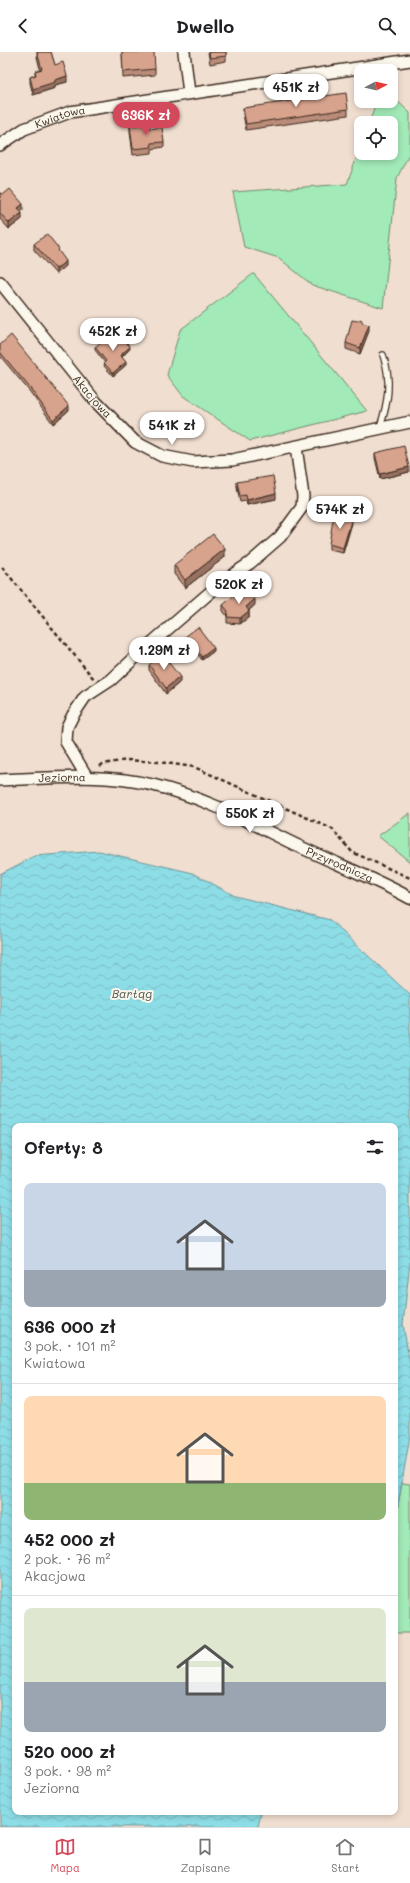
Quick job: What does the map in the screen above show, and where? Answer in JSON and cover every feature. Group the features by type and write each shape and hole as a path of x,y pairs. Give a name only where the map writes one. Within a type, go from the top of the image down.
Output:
{"street":[{"path":"184,52 189,92"},
{"name":"Kwiatowa","path":"0,146 24,129 70,112 189,92 410,60"},
{"name":"Akacjowa","path":"0,282 96,402 135,442 162,456 193,462 232,460 410,422"},
{"name":"Jeziorna","path":"0,780 87,777 66,742 66,727 85,697 111,680 140,652 222,582 250,563 280,537 302,507 296,447"},
{"name":"Przyrodnicza","path":"87,777 153,785 206,801 249,820 293,844 410,898"}],"lane":[{"path":"380,428 387,401 389,381 388,369 383,355"}],"path":[{"path":"2,567 100,686"},
{"path":"87,777 102,764 127,760 159,762 194,767 332,829 352,852 410,878"}],"green space":[{"path":"398,102 410,113 410,152 397,178 383,308 312,285 279,258 244,247 233,192 347,184 356,160 398,160 398,116 372,116 374,108 398,108"},
{"path":"253,274 367,411 250,441 183,396 167,375 180,330"},
{"path":"410,813 410,862 378,836"},
{"path":"402,1483 410,1484 410,1633 398,1633 398,1505"}],"water":[{"name":"Bartąg","path":"99,851 193,873 235,896 330,920 410,995 410,1262 403,1324 410,1365 410,1436 398,1505 398,1123 12,1123 12,1815 260,1815 258,1827 0,1827 0,874 35,856"}],"building":[{"path":"37,52 51,52 55,65 63,62 67,76 55,80 55,82 33,89 30,77 36,75 35,71 42,69"},
{"path":"122,52 154,52 155,69 123,72"},
{"path":"209,52 226,52 226,56 210,58"},
{"path":"346,93 348,109 246,124 243,108"},
{"path":"150,123 150,129 162,127 164,142 151,143 152,147 133,149 130,126"},
{"path":"10,189 23,204 18,208 22,213 9,223 0,213 0,193 4,194"},
{"path":"47,234 66,261 56,269 34,244"},
{"path":"361,319 363,323 369,325 360,348 346,343 352,320 357,321"},
{"path":"120,333 130,347 120,355 126,362 113,373 104,363 106,361 95,347 106,338 109,342"},
{"path":"11,335 69,406 53,420 30,388 0,352 0,345"},
{"path":"404,446 409,467 380,474 375,453"},
{"path":"273,476 276,493 247,500 246,495 240,496 237,482"},
{"path":"334,514 352,518 343,548 329,544"},
{"path":"213,534 225,549 185,580 174,565"},
{"path":"247,589 255,599 246,607 249,611 240,618 227,617 228,611 223,605 236,594 238,597"},
{"path":"198,627 214,648 202,657 186,636"},
{"path":"162,654 180,677 166,688 149,665"}]}
